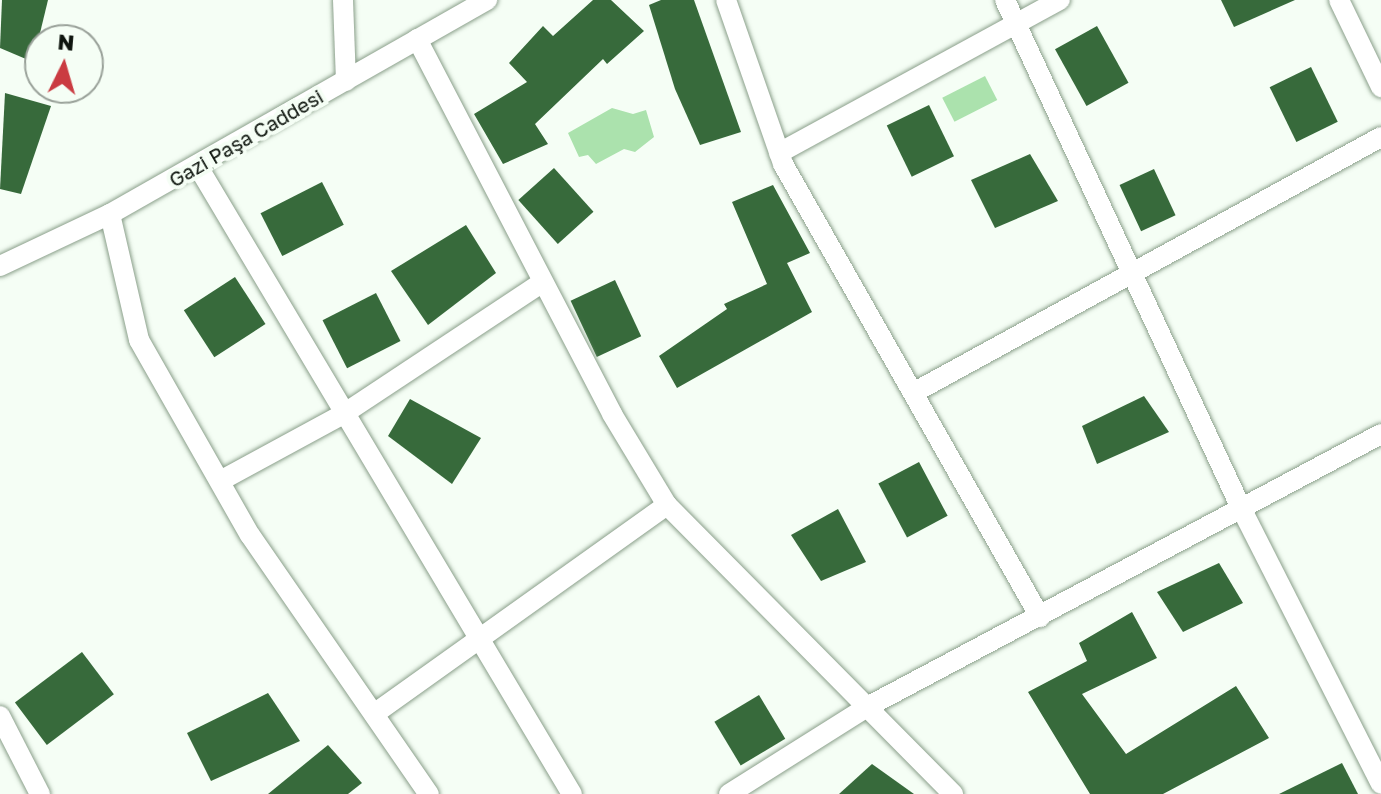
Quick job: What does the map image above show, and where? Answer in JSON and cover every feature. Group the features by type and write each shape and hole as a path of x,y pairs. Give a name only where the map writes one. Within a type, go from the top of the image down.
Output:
{"street":[{"path":"343,0 346,81"},
{"name":"Gazi Paşa Caddesi","path":"0,266 110,214 487,0"},
{"path":"726,0 779,153 1040,617"},
{"path":"1005,0 1242,510 1381,784"},
{"path":"779,153 1060,0"},
{"path":"1339,0 1381,87"},
{"path":"417,39 543,282 667,505 953,794"},
{"path":"913,393 1381,137"},
{"path":"197,165 572,794"},
{"path":"110,214 139,340 250,535 429,794"},
{"path":"220,481 345,413 543,282"},
{"path":"729,794 867,707 1381,434"},
{"path":"374,714 667,505"},
{"path":"0,716 40,794"}],"shaded area":[{"path":"985,76 997,100 954,122 942,98"},
{"path":"612,108 633,114 646,110 654,137 635,152 624,149 596,164 588,155 579,157 568,133"}],"building":[{"path":"2,0 48,0 42,24 24,24 24,58 0,48"},
{"path":"593,0 611,0 644,31 607,64 603,59 535,124 548,144 503,164 474,114 527,82 509,63 543,26 553,36"},
{"path":"661,0 694,0 741,132 700,145 675,89 649,5"},
{"path":"1221,0 1295,0 1234,27"},
{"path":"1097,26 1129,83 1087,106 1055,49"},
{"path":"1311,67 1338,122 1296,142 1270,87"},
{"path":"5,93 24,98 24,104 51,106 21,194 0,189"},
{"path":"929,105 954,156 912,177 887,126"},
{"path":"1030,154 1058,201 995,228 971,180"},
{"path":"554,168 593,212 558,244 518,200"},
{"path":"1154,169 1176,215 1141,231 1120,185"},
{"path":"322,182 344,225 282,256 261,213"},
{"path":"773,185 810,253 787,263 812,312 677,388 659,356 727,309 724,304 767,284 732,202"},
{"path":"466,225 496,273 428,325 391,271"},
{"path":"235,277 265,324 214,357 184,310"},
{"path":"615,280 641,336 597,357 571,301"},
{"path":"376,293 401,341 347,368 323,320"},
{"path":"1144,396 1169,432 1097,464 1082,426"},
{"path":"410,399 481,438 452,484 388,436"},
{"path":"919,462 948,516 907,537 878,484"},
{"path":"838,509 866,562 821,581 791,535"},
{"path":"1219,563 1243,603 1183,632 1157,592"},
{"path":"1132,612 1157,658 1082,694 1126,754 1236,686 1269,738 1163,794 1090,794 1028,692 1087,661 1079,643"},
{"path":"82,652 114,694 47,745 15,703"},
{"path":"268,693 300,741 211,781 187,733"},
{"path":"759,695 785,739 741,765 714,722"},
{"path":"328,745 362,783 348,794 268,794"},
{"path":"1342,763 1358,794 1279,794"},
{"path":"872,764 914,794 839,794"}]}
